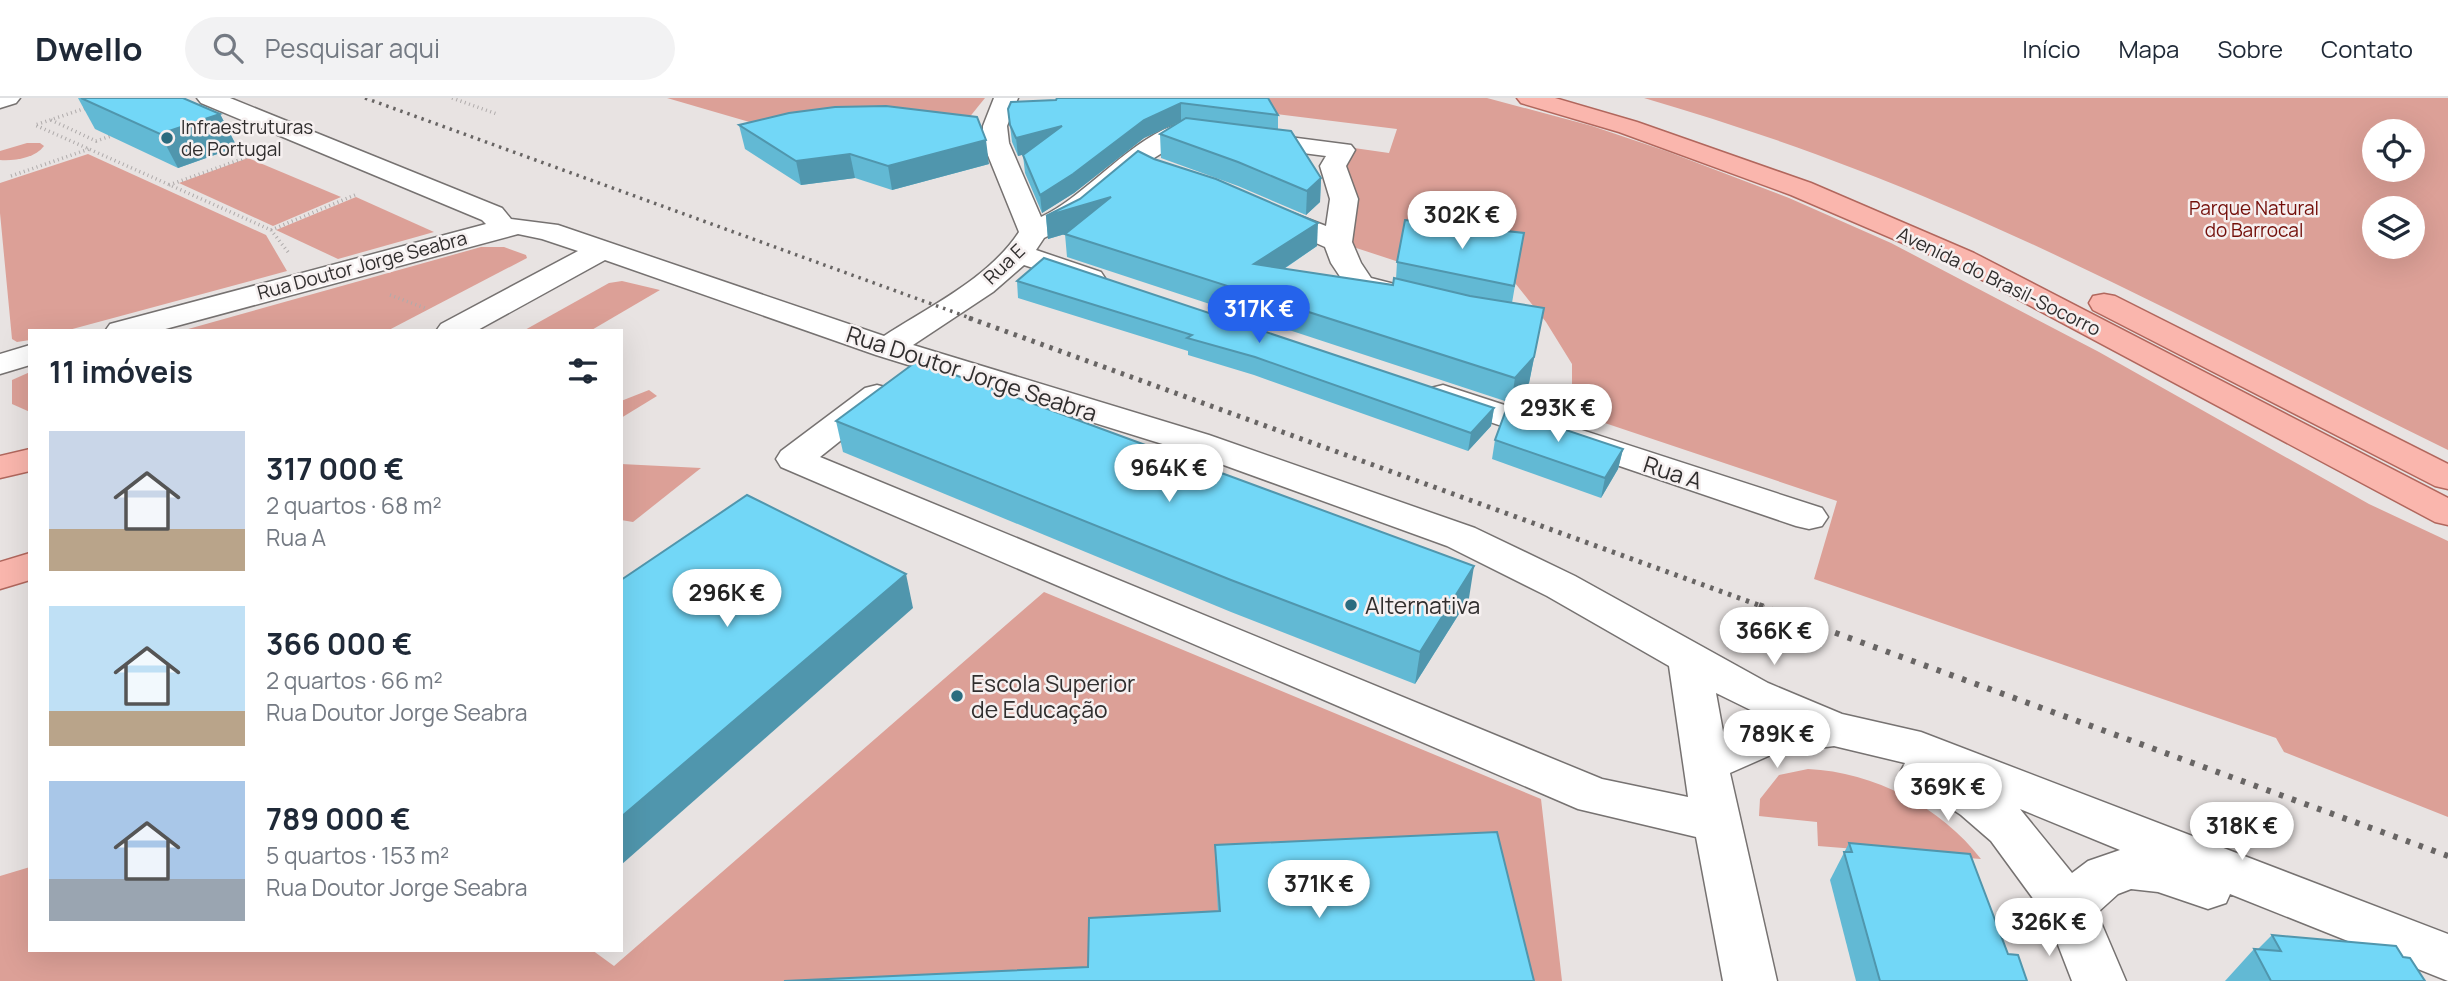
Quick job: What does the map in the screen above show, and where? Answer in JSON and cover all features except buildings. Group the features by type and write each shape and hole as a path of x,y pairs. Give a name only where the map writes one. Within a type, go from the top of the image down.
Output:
{"main road":[{"name":"Avenida do Brasil-Socorro","path":"1529,98 1628,127 1801,189 1964,259 2448,513"},
{"name":"Avenida do Brasil-Socorro","path":"1591,98 1648,114 1825,176 1993,247 2448,478"},
{"path":"0,458 28,459"},
{"path":"0,467 28,460"},
{"path":"0,576 28,567"}],"street":[{"path":"0,101 8,98"},
{"path":"209,98 492,214 504,228"},
{"name":"Rua E","path":"1006,98 995,126 996,143 1026,243 794,458 1595,796 1719,823"},
{"path":"1026,243 1070,214 1138,158 1182,130 1342,150 1333,166 1344,199 1338,242 1346,263 1360,285 1433,302"},
{"path":"1138,158 1165,173"},
{"path":"1239,199 1338,242"},
{"name":"Rua Doutor Jorge Seabra","path":"128,329 504,228 518,226 548,231 905,354 1197,443 1461,537 1561,586 1753,694 1834,729"},
{"path":"1026,243 1124,289"},
{"path":"456,329 604,250"},
{"path":"0,363 28,356"},
{"name":"Rua A","path":"1414,386 1809,517"},
{"path":"1689,658 1706,764 1751,981"},
{"path":"1706,764 1767,738 1834,729 1905,744 2448,960"},
{"path":"1834,729 1944,780 1978,802 2008,827 2069,908 2099,981"},
{"path":"2069,908 2108,875 2137,868 2172,874 2393,961 2448,960"}],"path":[{"path":"452,98 497,114"},
{"path":"90,107 35,125 271,230 295,262"},
{"path":"50,120 96,141 111,136"},
{"path":"11,176 89,149"},
{"path":"168,185 254,153 267,159"},
{"path":"271,230 355,195 343,190"}],"green space":[{"path":"667,98 985,98 968,119 767,127"},
{"path":"1243,98 1487,98 1592,126 1666,151 1789,198 1891,243 2099,352 2369,504 2448,541 2448,817 2284,752 2276,738 1814,579 1837,501 1572,412 1572,364 1546,322 1515,283 1399,262 1338,242 1347,147 1389,153 1397,129 1251,111"},
{"name":"Parque Natural do Barrocal","path":"1644,98 2448,98 2448,450 2155,303 2006,232 1829,159"},
{"path":"27,143 40,143 44,146 24,158 0,160 0,151"},
{"path":"88,154 266,235 287,271 72,329 28,329 28,340 17,342 12,339 0,213 0,183"},
{"path":"248,158 341,197 273,226 179,183"},
{"path":"356,197 434,232 338,259 276,230"},
{"path":"481,247 504,247 526,255 527,258 391,329 188,329"},
{"path":"622,281 660,290 593,329 527,329 609,283"},
{"path":"28,373 28,411 12,404 12,380"},
{"path":"649,390 657,396 623,417 623,400"},
{"path":"623,464 701,468 633,522 623,520"},
{"name":"Escola Superior de Educação","path":"1044,592 1541,799 1562,981 0,981 0,876 28,868 28,952 595,952 614,966"},
{"path":"1808,769 1857,777 1904,796 1946,823 1981,859 1818,846 1817,822 1759,816 1760,799 1779,775"}],"railway":[{"path":"365,98 973,319"},
{"path":"969,318 1764,607"},
{"path":"1759,605 2448,856"}],"place":[{"name":"Infraestruturas de Portugal","path":"167,138"},
{"name":"Alternativa","path":"1351,605"},
{"name":"Escola Superior de Educação","path":"957,696"}]}
